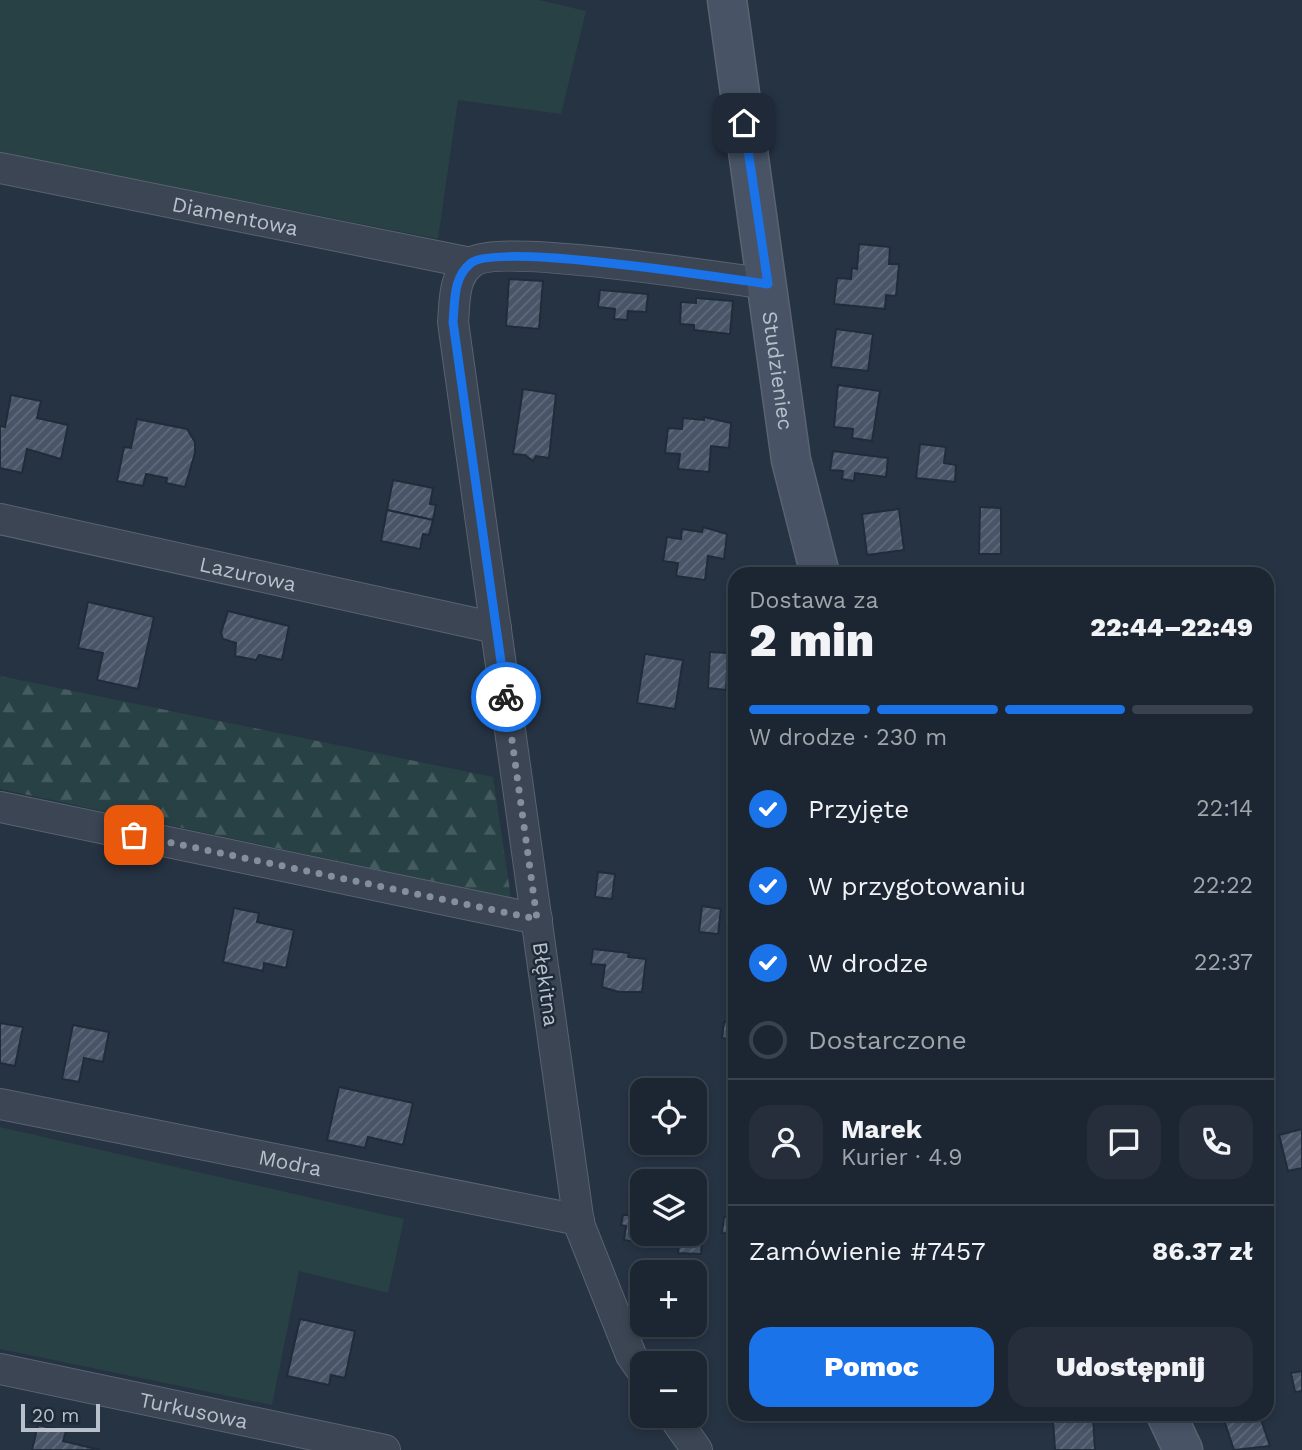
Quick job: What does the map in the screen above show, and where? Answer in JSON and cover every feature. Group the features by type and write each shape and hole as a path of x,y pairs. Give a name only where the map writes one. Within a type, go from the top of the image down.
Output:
{"street":[{"name":"Studzieniec","path":"727,0 791,460 818,567"},
{"name":"Diamentowa","path":"0,168 471,263"},
{"path":"471,263 485,257 535,256 768,284"},
{"name":"Błękitna","path":"471,263 456,284 453,322 579,1220 630,1352"},
{"name":"Lazurowa","path":"0,519 496,628"},
{"path":"0,807 537,919"},
{"name":"Modra","path":"0,1104 579,1220"},
{"name":"Turkusowa","path":"0,1369 386,1450"},
{"path":"1169,1421 1183,1450"},
{"path":"681,1428 697,1450"}],"green space":[{"path":"0,0 539,0 586,11 561,114 458,100 438,239 0,153"},
{"path":"0,676 493,777 511,898 0,789"},
{"path":"0,1127 404,1219 388,1293 299,1271 272,1405 0,1349"}],"building":[{"path":"859,244 890,247 889,264 899,264 896,296 886,295 885,309 834,304 837,278 851,279 852,268 857,269"},
{"path":"509,279 543,281 539,329 506,326"},
{"path":"600,290 648,294 646,312 628,311 627,320 614,319 615,309 598,307"},
{"path":"696,298 733,301 730,334 694,330 694,325 680,324 681,302 696,303"},
{"path":"836,329 873,334 868,371 831,367"},
{"path":"838,385 880,391 872,441 852,438 853,429 834,427"},
{"path":"523,389 556,394 549,458 536,456 533,461 525,455 513,454"},
{"path":"11,395 41,401 37,418 68,425 61,459 27,449 22,473 0,468 0,426 5,427"},
{"path":"704,417 731,423 729,448 711,446 709,472 678,469 680,454 665,453 668,428 682,429 683,418 704,420"},
{"path":"137,419 187,429 195,442 195,453 185,487 166,483 167,478 146,474 143,486 117,481 124,447 131,448"},
{"path":"920,444 946,447 944,463 956,465 955,482 916,478"},
{"path":"833,451 888,458 886,477 855,473 854,481 842,479 843,471 830,470"},
{"path":"393,480 433,488 430,504 436,505 433,520 387,510"},
{"path":"980,507 1001,508 1001,554 979,554"},
{"path":"899,509 904,550 867,555 862,514"},
{"path":"387,510 433,520 429,535 423,534 420,549 381,541"},
{"path":"703,527 727,534 724,559 708,556 705,580 676,576 678,563 663,561 667,537 681,539 682,529 702,532"},
{"path":"88,602 154,617 138,689 97,680 103,653 78,648"},
{"path":"228,611 289,626 282,660 259,655 256,660 235,656 236,643 223,639 221,633"},
{"path":"710,652 728,653 726,690 708,688"},
{"path":"645,654 683,660 675,709 637,703"},
{"path":"598,872 615,874 612,899 595,897"},
{"path":"702,906 721,909 718,934 699,932"},
{"path":"234,908 259,913 257,922 294,930 286,968 264,963 263,971 223,962"},
{"path":"593,949 629,953 628,957 646,959 642,992 619,992 602,987 605,965 591,964"},
{"path":"724,1022 728,1022 728,1039 722,1038"},
{"path":"0,1023 23,1027 15,1066 0,1063"},
{"path":"73,1025 109,1032 103,1062 84,1058 79,1082 62,1079"},
{"path":"339,1087 413,1103 403,1145 368,1137 365,1148 327,1140"},
{"path":"1302,1129 1302,1168 1288,1171 1279,1135"},
{"path":"630,1204 630,1241 624,1240 626,1226 621,1225 623,1215 628,1215"},
{"path":"724,1217 728,1217 728,1234 722,1233"},
{"path":"679,1246 702,1246 701,1254 678,1253"},
{"path":"300,1319 355,1331 345,1378 331,1375 329,1385 287,1376"},
{"path":"1302,1371 1302,1391 1295,1392 1291,1373"},
{"path":"1053,1421 1093,1421 1095,1450 1055,1450"},
{"path":"1224,1421 1261,1421 1270,1446 1234,1450"},
{"path":"38,1425 66,1431 63,1441 100,1450 32,1450"}],"way so far":[{"path":"134,835 537,919 506,697"}],"route":[{"path":"506,697 453,322 456,284 471,263 485,257 535,256 768,284 744,123"}]}
